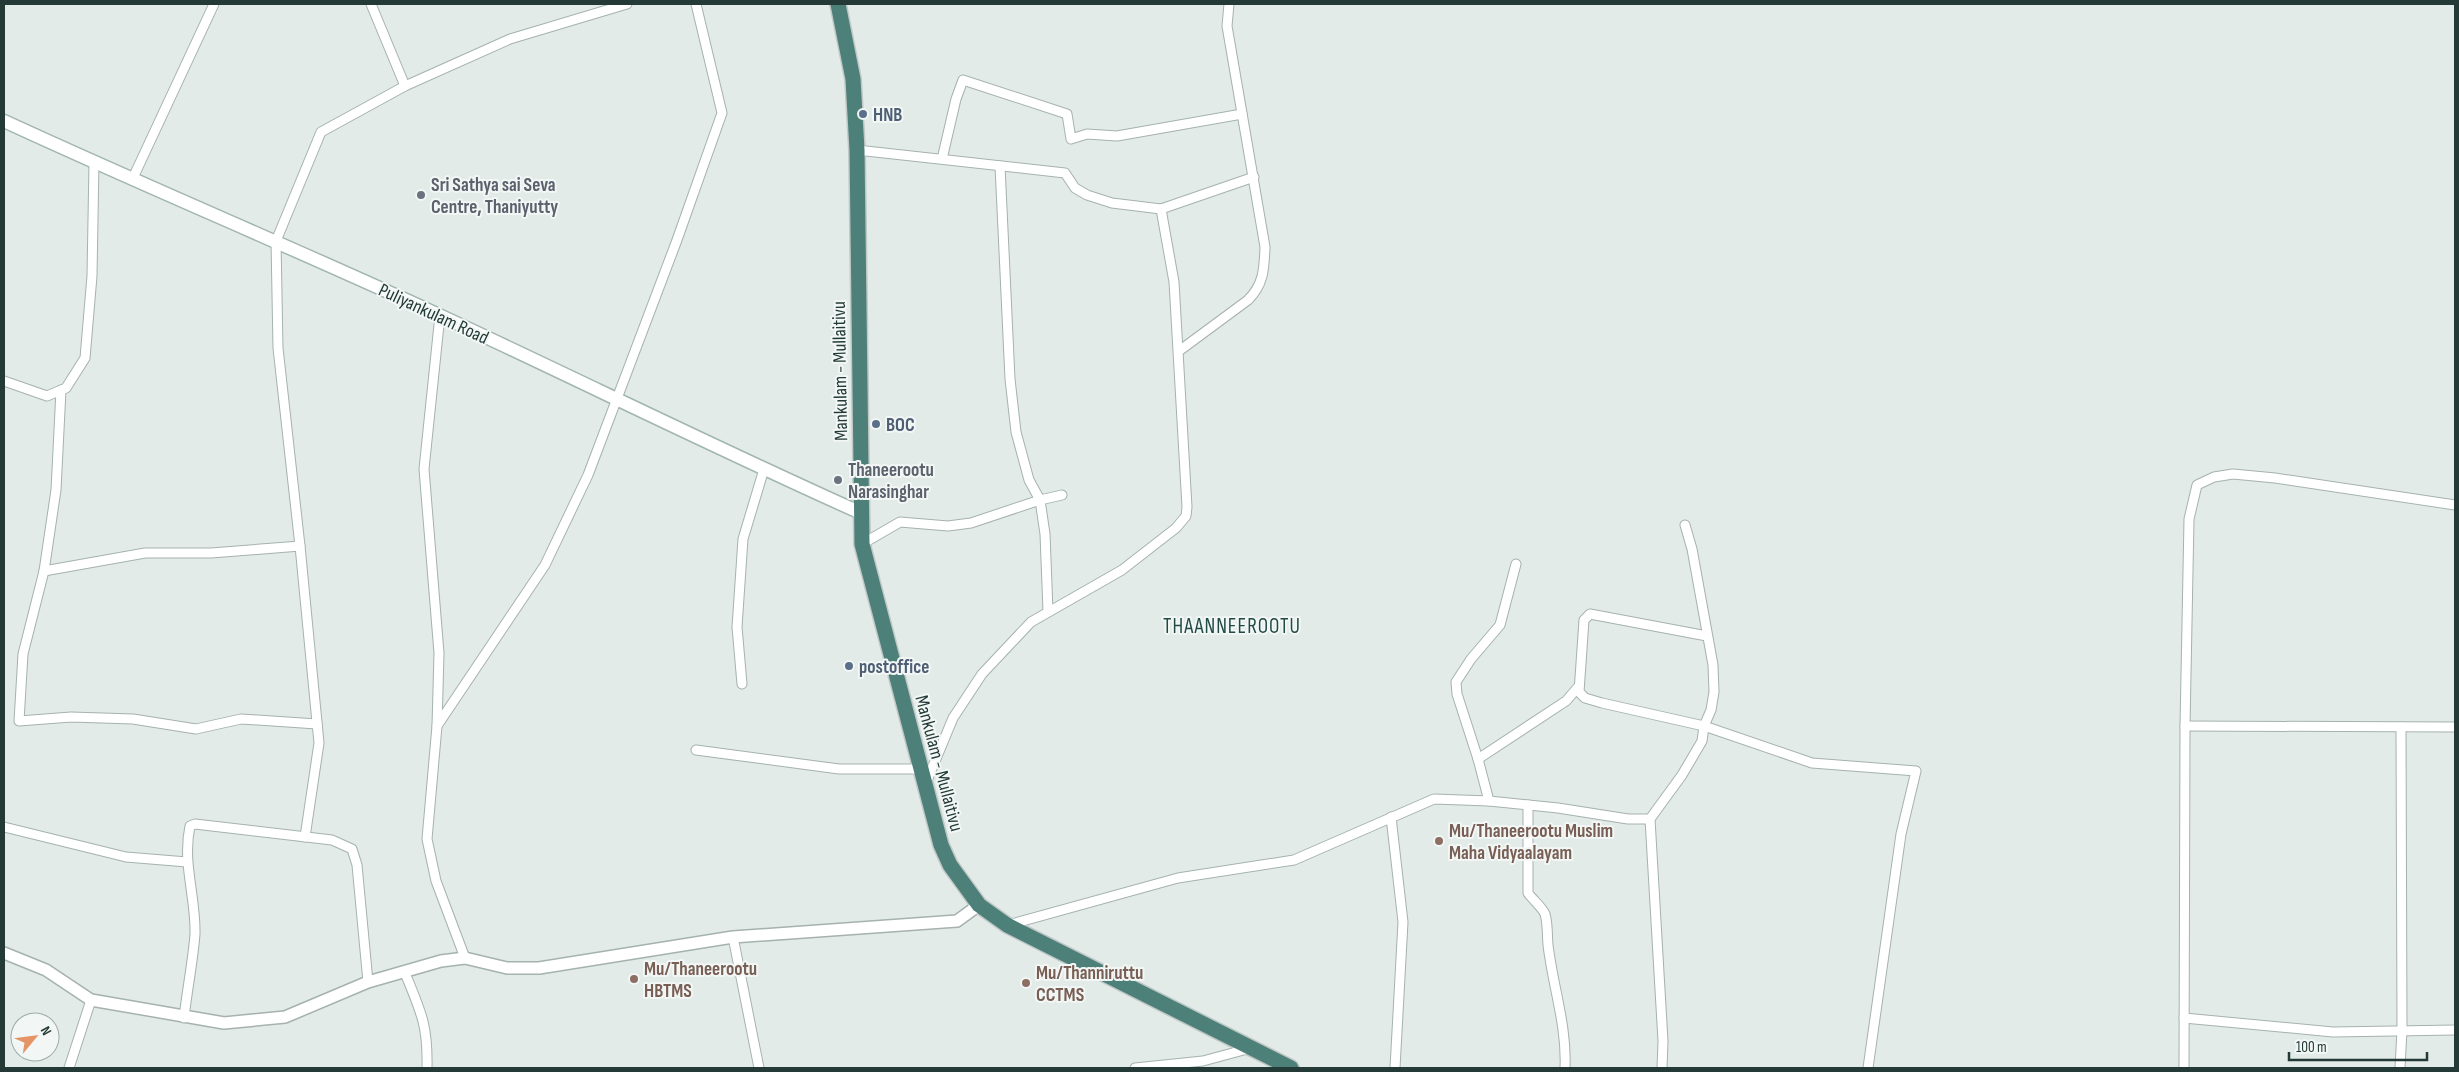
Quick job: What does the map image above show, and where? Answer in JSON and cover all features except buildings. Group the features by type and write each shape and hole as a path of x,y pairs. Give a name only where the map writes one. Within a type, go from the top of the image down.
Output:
{"highway":[{"name":"Mankulam - Mullaitivu","path":"838,4 853,79 857,150 862,544 941,845 950,865 979,904 1007,925 1291,1068"}],"main road":[{"name":"Puliyankulam Road","path":"4,121 132,180 276,241 440,315 861,513"}],"street":[{"path":"132,180 214,4"},
{"path":"371,4 404,86"},
{"path":"305,836 319,743 278,348 276,241 321,132 404,86 510,39 627,4"},
{"path":"437,726 545,565 588,475 722,113 696,4"},
{"path":"1180,351 1248,300 1258,290 1264,275 1265,248 1227,26 1229,4"},
{"path":"942,159 956,99 963,80 1067,114 1071,139 1087,134 1117,136 1242,114"},
{"path":"857,150 1065,173 1075,188 1087,196 1112,203 1161,209 1254,177"},
{"path":"4,381 47,396 66,388 84,358 92,276 94,163"},
{"path":"1000,166 1010,379 1016,432 1029,480 1040,500 1045,534 1048,611"},
{"path":"925,785 953,718 982,674 1031,622 1122,570 1176,528 1186,516 1188,507 1180,351 1174,282 1161,209"},
{"path":"440,315 424,469 439,653 437,726 426,838 436,881 465,958"},
{"path":"60,390 56,490 44,571 23,654 19,722 71,716 133,719 196,729 241,719 317,724"},
{"path":"742,684 737,627 743,538 764,469"},
{"path":"2184,1068 2185,726 2189,519 2197,485 2214,477 2233,474 2276,478 2455,505"},
{"path":"862,544 900,522 948,526 971,523 1040,500 1062,496"},
{"path":"1662,1068 1663,1041 1650,819 1682,775 1702,741 1704,726 1711,710 1714,692 1713,665 1692,549 1685,525"},
{"path":"44,571 145,553 212,552 300,546"},
{"path":"1488,801 1478,759 1457,694 1456,682 1471,659 1500,624 1516,564"},
{"path":"1707,636 1590,614 1584,620 1579,692 1585,698 1704,726 1812,763 1916,771 1901,834 1868,1068"},
{"path":"1478,759 1566,701 1579,686"},
{"path":"2185,726 2455,727"},
{"path":"2400,1068 2402,1030 2401,727"},
{"path":"696,750 839,769 920,768"},
{"path":"1007,925 1178,878 1294,860 1434,800 1488,801 1628,819 1650,819"},
{"path":"1528,805 1528,893 1544,911 1546,919 1548,946 1560,1004 1565,1068"},
{"path":"1391,817 1403,922 1398,1032 1394,1068"},
{"path":"184,1018 195,932 187,862 190,826 195,824 332,840 352,849 357,865 368,982"},
{"path":"4,827 126,856 187,862"},
{"path":"4,953 46,970 91,1000 184,1018 224,1023 285,1017 368,982 405,973 441,961 465,958 507,968 539,968 733,937 957,921 979,904"},
{"path":"733,937 760,1068"},
{"path":"405,973 424,1019 428,1038 426,1068"},
{"path":"69,1068 91,1000"},
{"path":"2184,1018 2333,1032 2455,1030"},
{"path":"1135,1068 1203,1064 1252,1048"}],"place":[{"name":"HNB","path":"863,114"},
{"name":"Sri Sathya sai Seva Centre, Thaniyutty","path":"421,195"},
{"name":"BOC","path":"876,424"},
{"name":"Thaneerootu Narasinghar","path":"838,480"},
{"name":"postoffice","path":"849,666"},
{"name":"Mu/Thaneerootu Muslim Maha Vidyaalayam","path":"1439,841"},
{"name":"Mu/Thaneerootu HBTMS","path":"634,979"},
{"name":"Mu/Thanniruttu CCTMS","path":"1026,983"}],"district":[{"name":"THAANNEEROOTU","path":"1232,626"}]}
